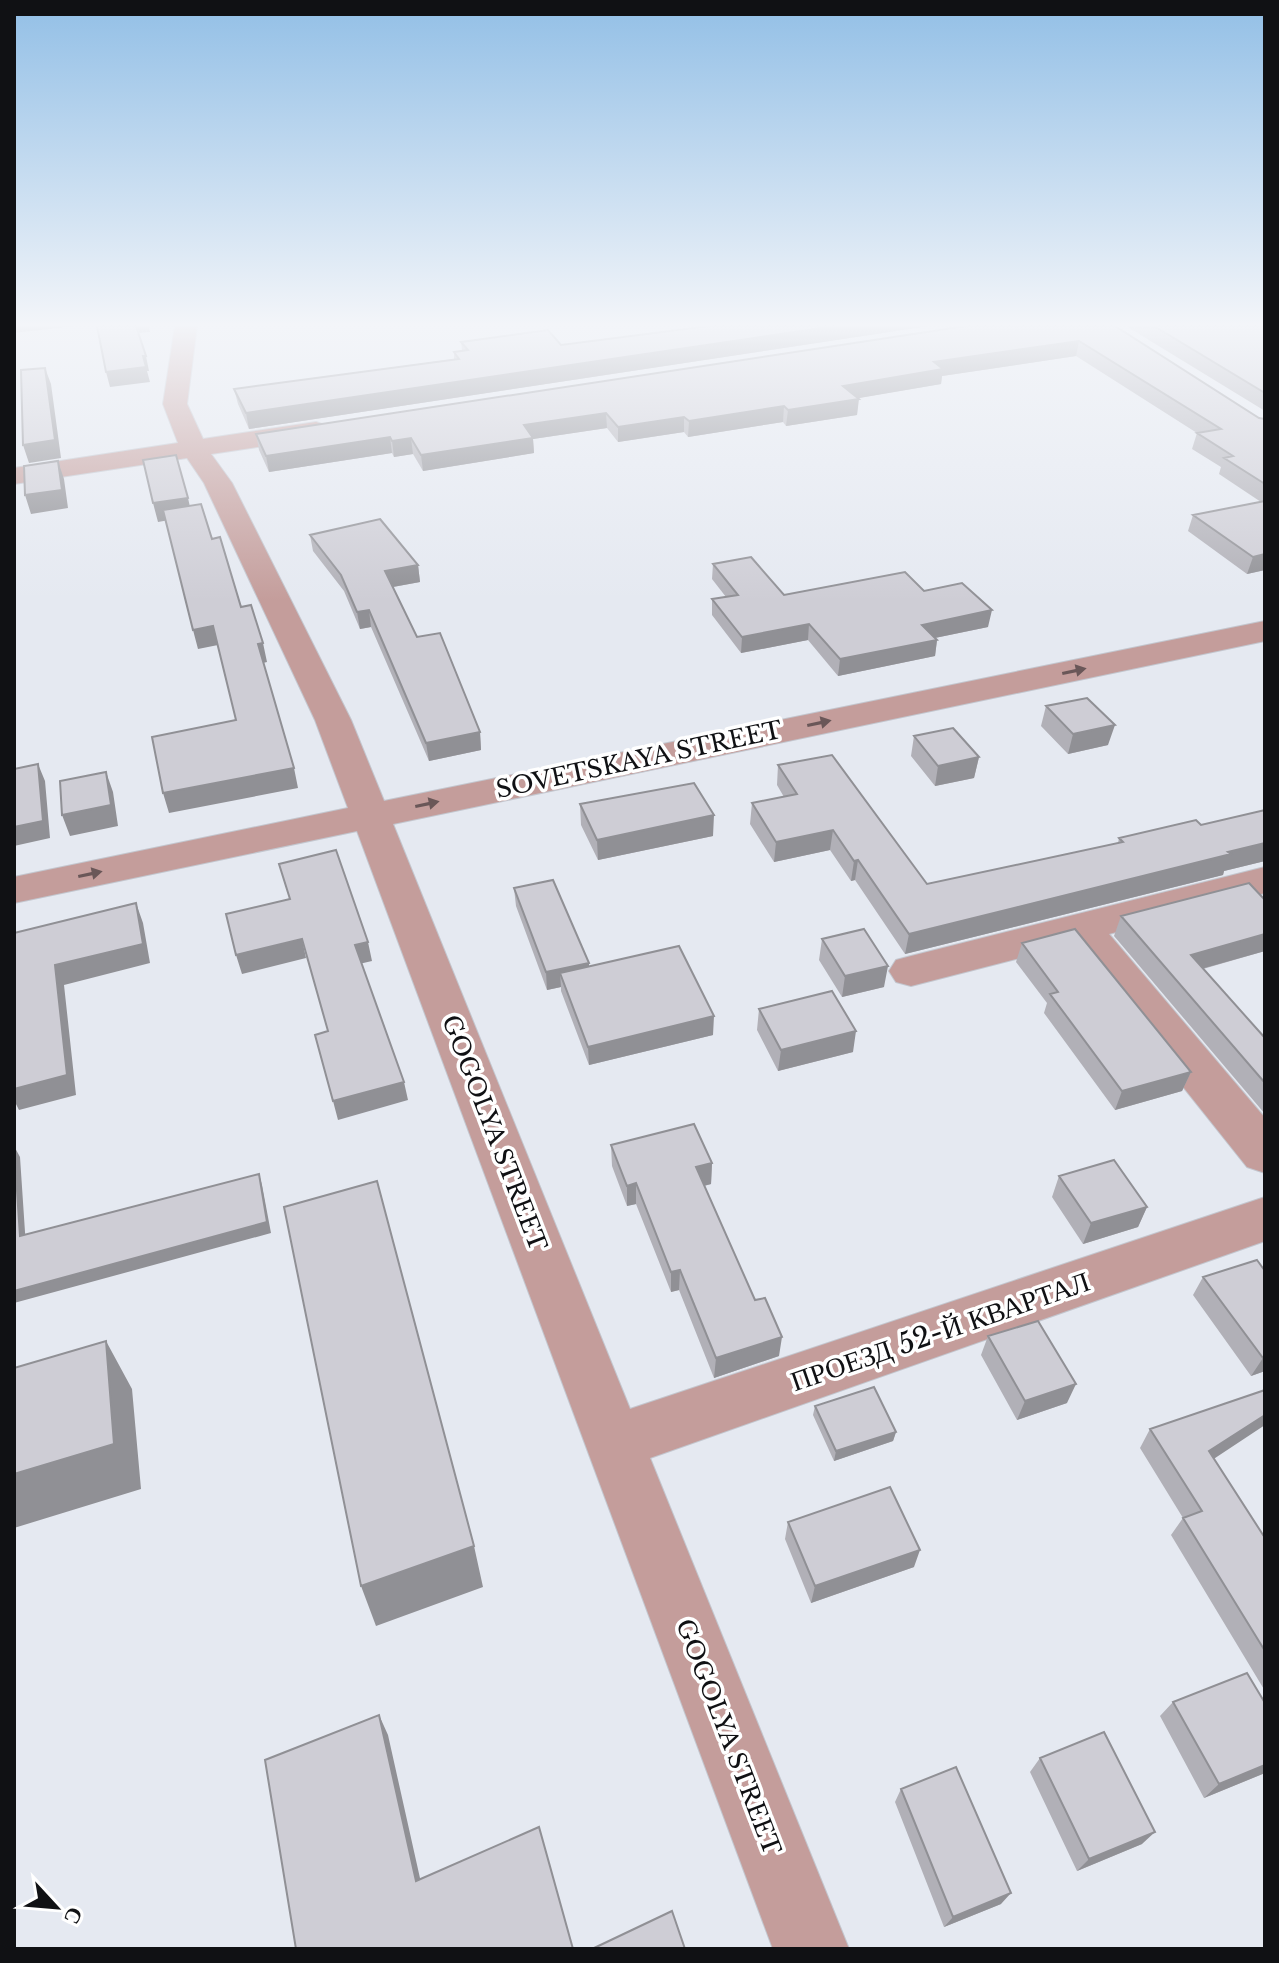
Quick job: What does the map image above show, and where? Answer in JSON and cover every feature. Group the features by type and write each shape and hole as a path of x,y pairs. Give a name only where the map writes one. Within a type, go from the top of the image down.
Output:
{"street":[{"name":"GOGOLYA STREET","path":"181,418 194,449 218,483 319,692 371,816 811,1949"},
{"path":"14,476 334,427"},
{"name":"SOVETSKAYA STREET","path":"14,890 1265,631"},
{"path":"911,971 1265,880"},
{"path":"1079,927 1265,1153"},
{"name":"ПРОЕЗД 52-Й КВАРТАЛ","path":"614,1443 1265,1219"}],"building":[{"path":"22,418 52,418 55,440 23,445"},
{"path":"364,418 575,418 524,425 533,438 421,455 411,438 392,441 390,437 266,456 256,434"},
{"path":"610,418 680,418 618,427"},
{"path":"685,418 710,418 689,421"},
{"path":"1203,418 1265,419 1265,484 1224,458 1233,456 1197,433 1221,429"},
{"path":"176,455 188,498 153,503 143,460"},
{"path":"58,461 62,490 25,495 24,466"},
{"path":"1265,501 1265,554 1253,557 1193,515"},
{"path":"201,504 212,539 220,537 241,607 251,605 263,643 258,644 294,768 163,793 152,737 236,720 213,626 193,630 163,510"},
{"path":"380,519 418,565 385,571 417,637 440,633 480,732 426,743 369,610 357,612 341,575 310,535"},
{"path":"751,557 784,595 905,572 924,591 962,583 992,610 922,625 937,640 840,659 809,624 742,637 712,599 738,595 713,564"},
{"path":"1087,698 1115,725 1073,734 1046,706"},
{"path":"953,728 979,757 938,766 914,736"},
{"path":"832,755 927,884 1123,842 1119,838 1196,820 1201,825 1265,810 1265,843 909,934 858,860 854,861 833,830 776,842 752,803 797,794 778,765"},
{"path":"38,764 43,821 14,827 14,769"},
{"path":"106,772 111,805 62,815 60,781"},
{"path":"694,783 714,815 597,840 580,804"},
{"path":"336,850 368,942 355,945 404,1082 333,1101 315,1035 328,1031 302,939 236,955 226,914 290,899 279,864"},
{"path":"553,880 589,963 546,972 514,888"},
{"path":"1249,883 1265,900 1265,934 1191,955 1265,1038 1265,1083 1121,916"},
{"path":"136,903 143,944 55,965 67,1075 14,1089 14,933"},
{"path":"864,929 888,966 845,976 822,939"},
{"path":"1075,929 1191,1072 1122,1091 1050,994 1058,992 1022,943"},
{"path":"679,946 714,1016 588,1047 560,973"},
{"path":"832,991 856,1031 781,1050 759,1009"},
{"path":"694,1124 712,1163 696,1167 755,1300 765,1298 782,1337 716,1358 680,1270 671,1272 636,1183 627,1186 611,1145"},
{"path":"14,1146 20,1236 259,1174 267,1222 14,1291"},
{"path":"1114,1160 1147,1207 1091,1223 1059,1176"},
{"path":"377,1181 474,1546 361,1586 284,1207"},
{"path":"1257,1260 1265,1271 1263,1358 1203,1277"},
{"path":"1038,1321 1076,1384 1025,1401 988,1336"},
{"path":"106,1341 114,1444 14,1474 14,1368"},
{"path":"874,1387 896,1432 836,1451 815,1406"},
{"path":"1265,1390 1265,1415 1209,1451 1265,1538 1265,1651 1183,1518 1202,1511 1150,1429"},
{"path":"890,1487 920,1550 815,1586 788,1522"},
{"path":"1247,1673 1265,1703 1265,1765 1219,1784 1173,1702"},
{"path":"379,1715 416,1881 539,1827 573,1949 296,1949 265,1760"},
{"path":"1104,1732 1155,1832 1089,1859 1040,1758"},
{"path":"956,1767 1011,1893 953,1917 901,1789"},
{"path":"672,1911 685,1949 592,1949"}]}
